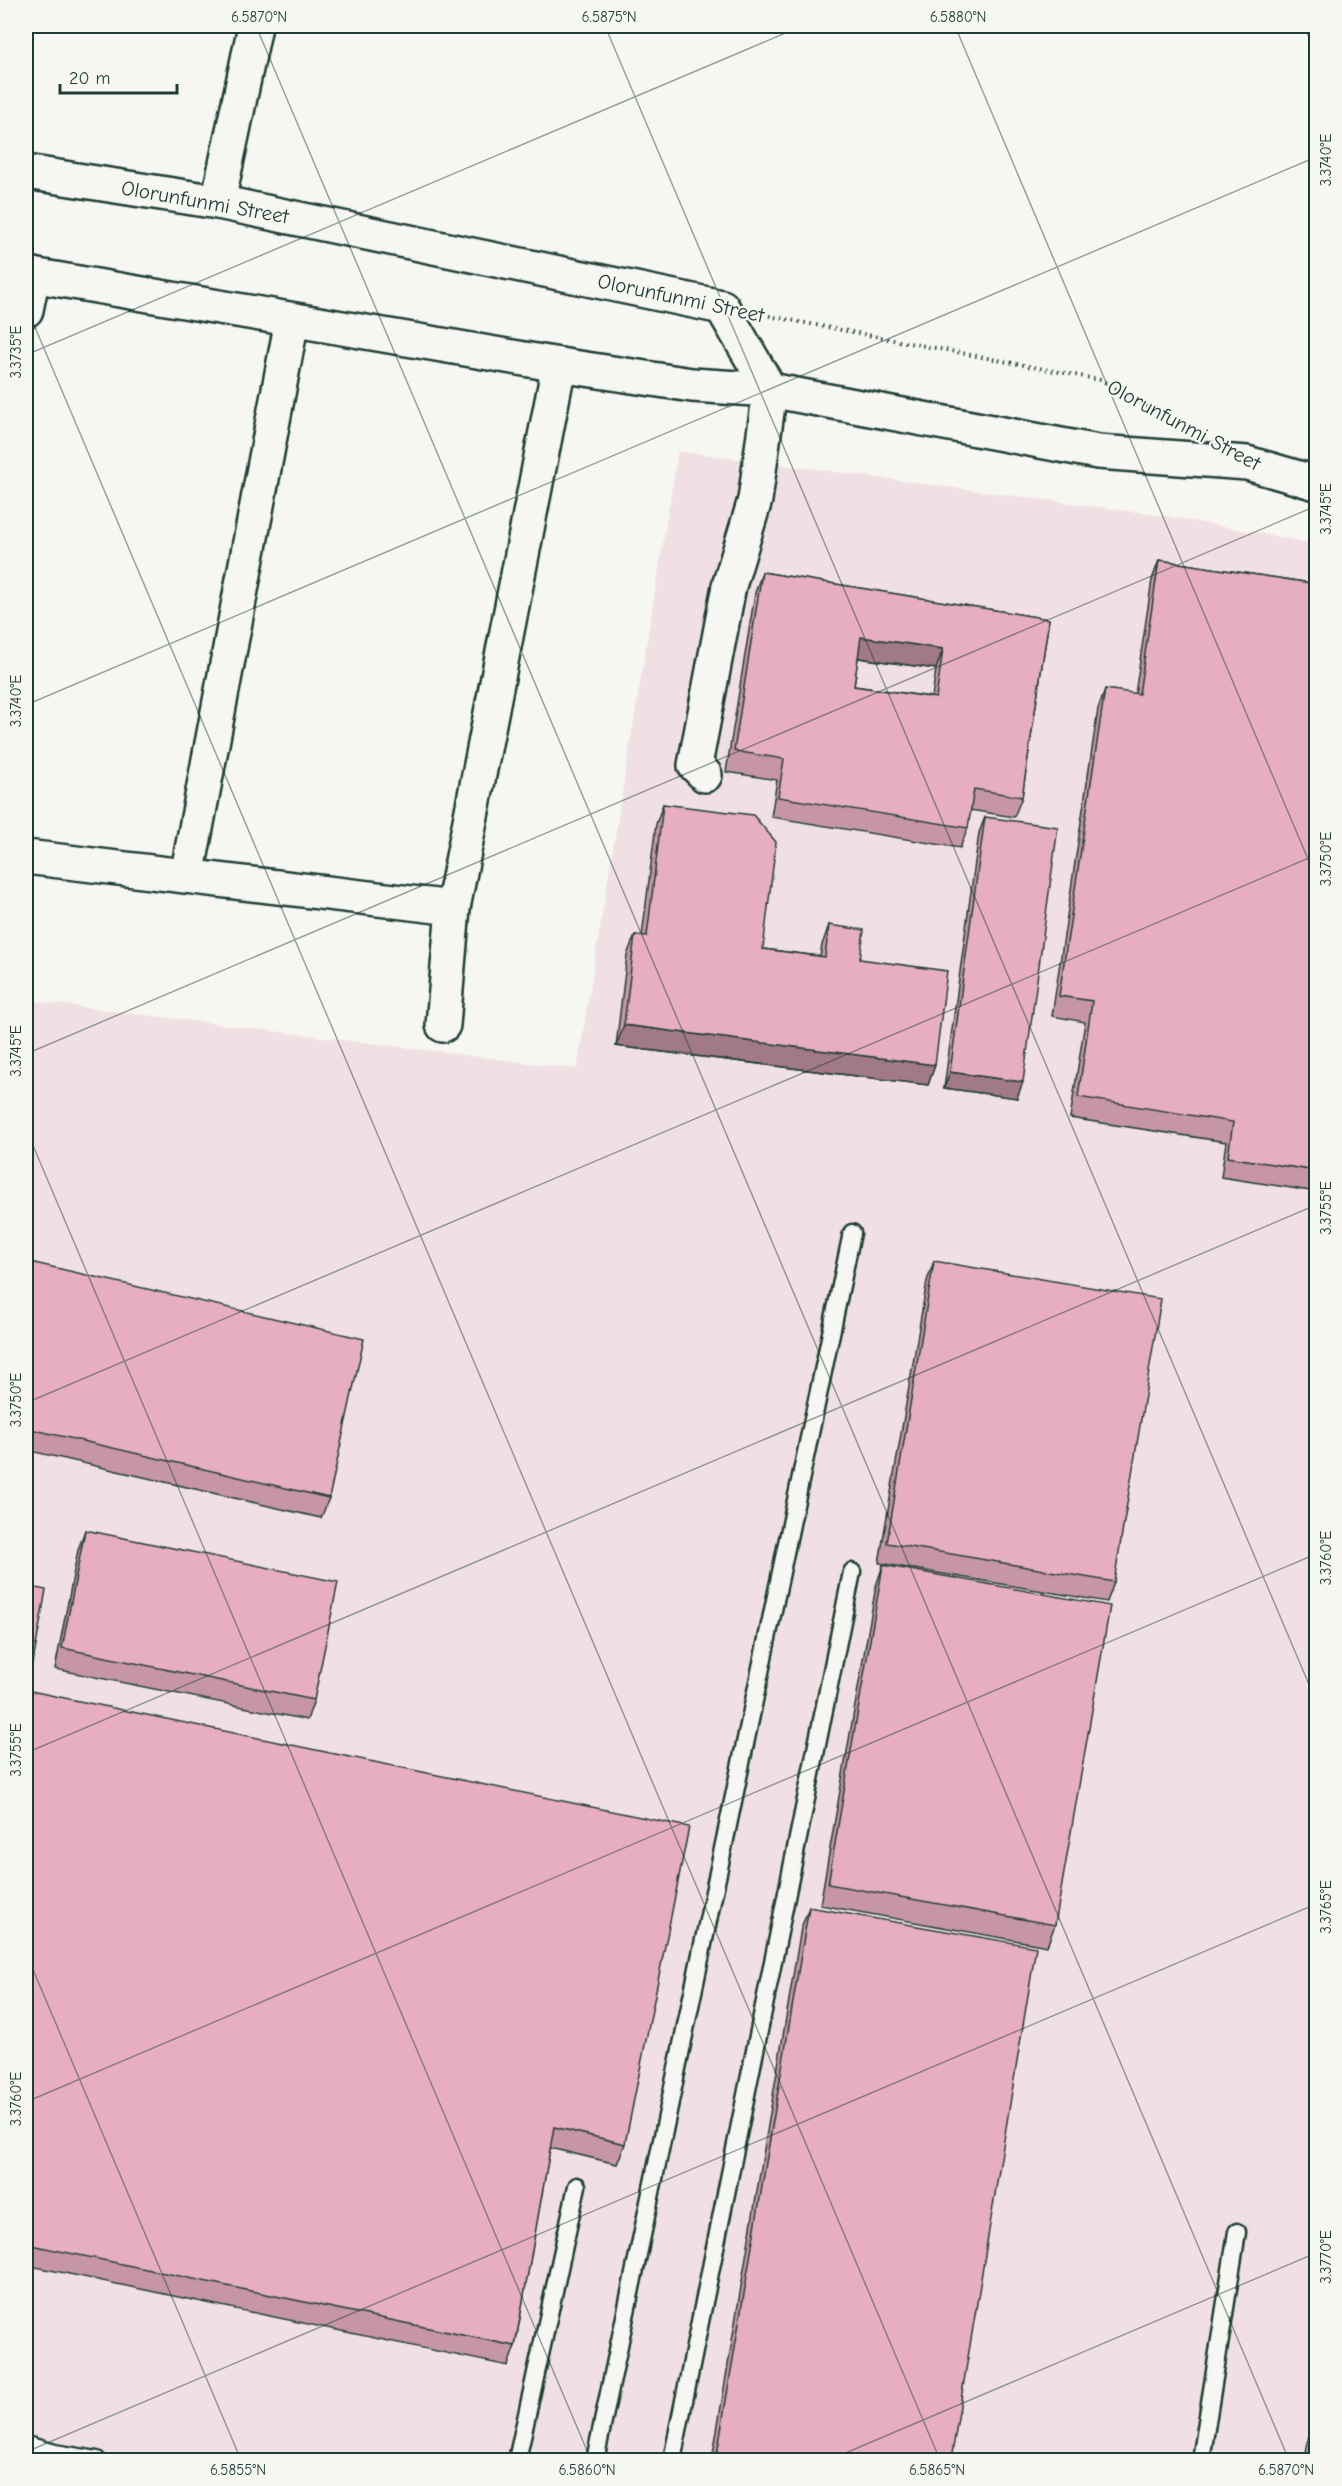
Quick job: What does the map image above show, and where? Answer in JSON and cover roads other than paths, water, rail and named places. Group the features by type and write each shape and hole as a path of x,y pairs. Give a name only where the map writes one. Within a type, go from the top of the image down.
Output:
{"street":[{"path":"218,202 255,26"},
{"name":"Olorunfunmi Street","path":"26,172 218,202 722,307 770,390"},
{"path":"26,310 29,274"},
{"name":"Olorunfunmi Street","path":"29,274 559,365 692,385 770,390 1098,452 1247,464 1317,483"},
{"path":"187,876 292,320"},
{"path":"443,1025 453,908 559,365"},
{"path":"705,775 696,765 699,743 729,586 755,500 770,390"},
{"path":"26,857 453,908"}],"lane":[{"path":"595,2460 852,1233"},
{"path":"672,2460 852,1572"},
{"path":"518,2460 577,2186"},
{"path":"1201,2460 1237,2232"},
{"path":"26,2445 55,2457 98,2460"}]}
